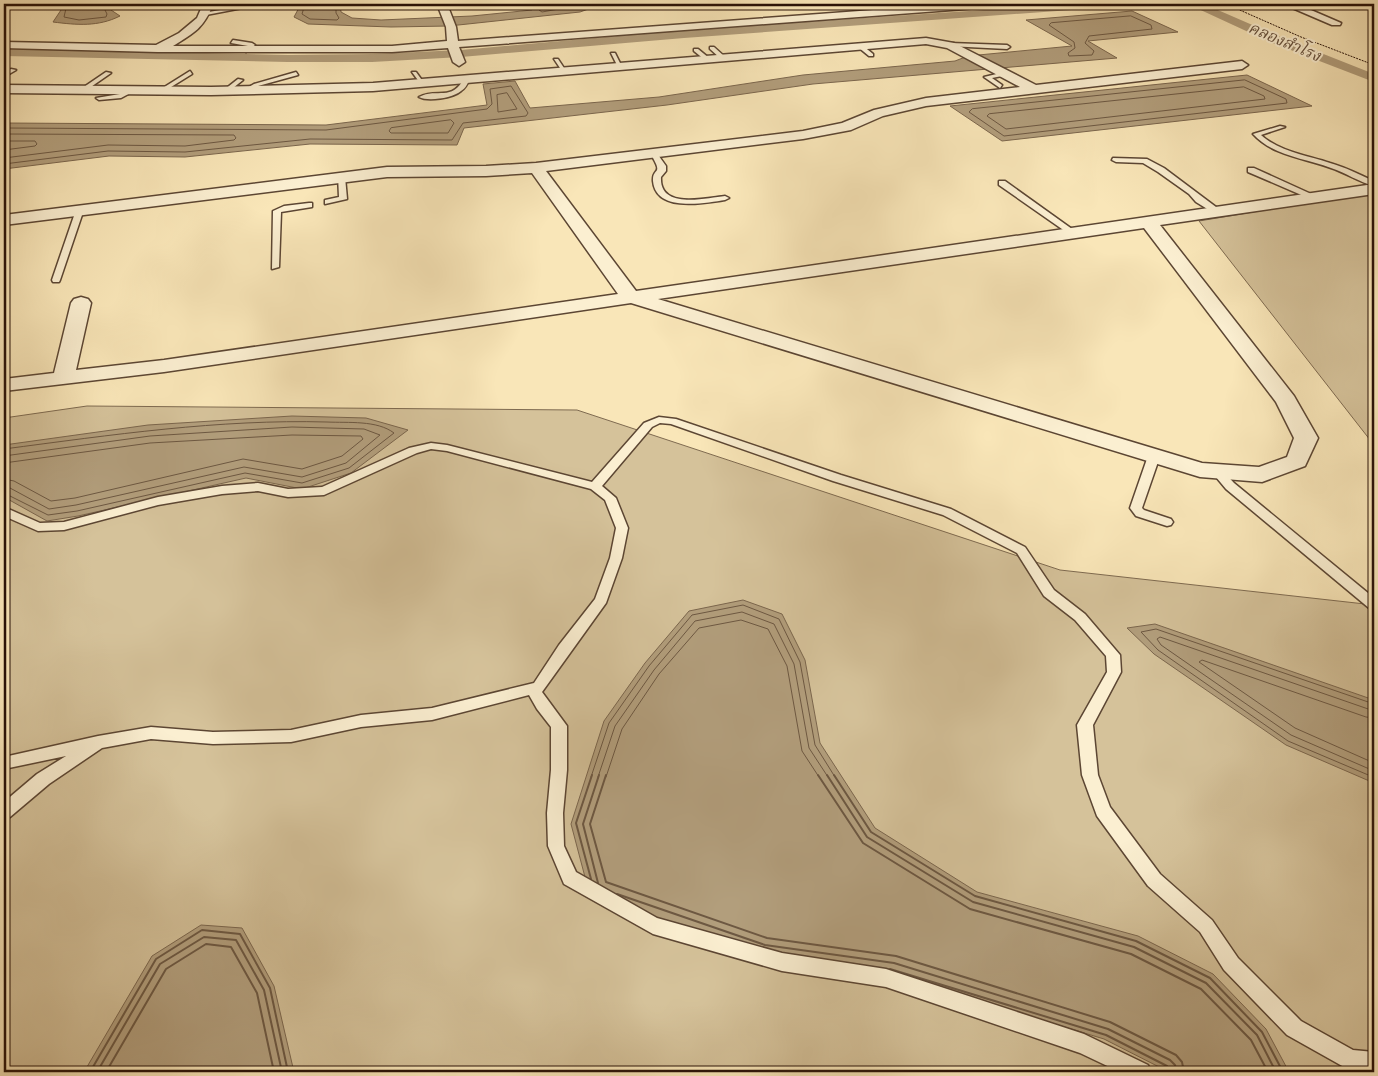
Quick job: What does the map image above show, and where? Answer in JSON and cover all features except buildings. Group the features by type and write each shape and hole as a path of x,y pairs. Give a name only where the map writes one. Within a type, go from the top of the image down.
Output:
{"street":[{"path":"442,4 451,27 455,52 467,78"},
{"path":"4,45 158,49 455,52 701,22 992,4"},
{"path":"1288,4 1336,22"},
{"path":"158,49 182,35 202,20 207,8"},
{"path":"4,89 226,91 242,85 344,88 418,77 467,78 620,66 710,53 722,58 926,41 950,45 993,68 1003,80 1033,89"},
{"path":"4,220 387,172 486,171 536,168 803,135 846,127 902,106 1242,64"},
{"path":"536,168 630,296 1200,470 1262,475 1297,461 1306,438 1286,401 1149,224"},
{"path":"4,385 164,366 630,296 1149,224 1374,189"},
{"path":"63,378 81,302"}],"lane":[{"path":"1360,4 1370,7"},
{"path":"207,8 253,6"},
{"path":"233,42 252,45 246,50"},
{"path":"950,45 1007,47"},
{"path":"860,46 871,55"},
{"path":"696,50 710,53"},
{"path":"613,54 620,66"},
{"path":"556,60 564,70"},
{"path":"4,75 13,70"},
{"path":"83,90 108,73"},
{"path":"161,91 190,73"},
{"path":"242,85 256,85 296,74"},
{"path":"422,97 458,92 464,88 467,78"},
{"path":"99,98 121,96 132,90"},
{"path":"1282,127 1256,134 1261,140 1281,150 1339,168 1374,184"},
{"path":"654,153 662,166 662,171 656,181 659,189 668,198 684,203 725,198"},
{"path":"1116,160 1144,161 1161,170 1192,192 1199,200 1220,212"},
{"path":"1251,170 1316,198"},
{"path":"328,202 343,199 340,177"},
{"path":"1002,183 1075,234"},
{"path":"274,267 277,212 284,208 309,204"},
{"path":"56,280 78,212"},
{"path":"595,486 648,425 659,420 672,421 837,478 947,512 1021,550 1049,593 1080,618 1113,656 1114,672 1084,725 1090,775 1103,811 1154,880 1206,926 1231,964 1294,1028 1351,1060 1374,1062"},
{"path":"4,511 38,527 64,526 158,501 222,490 258,487 288,493 324,491 413,450 432,446 447,448 595,486 610,498 622,528 616,558 601,600 564,649 540,687 432,714 361,721 291,736 213,738 151,733 98,742 4,763"},
{"path":"1154,456 1136,508 1140,513 1167,522"},
{"path":"1217,471 1230,486 1374,605"},
{"path":"533,689 542,705 559,726 559,770 555,813 556,846 570,878 653,925 782,962 886,978 1084,1044 1141,1072"},
{"path":"4,812 43,779 98,742"}],"path":[{"path":"1226,4 1301,37 1374,65"}],"shaded area":[{"path":"1374,192 1374,445 1199,221"},
{"path":"87,406 577,410 1060,570 1374,605 1374,1072 4,1072 4,418"}],"water":[{"path":"57,4 107,4 111,10 120,16 95,24 53,22 63,7"},
{"path":"301,4 340,4 341,12 352,18 381,20 472,16 532,10 537,4 592,4 594,7 580,12 449,26 391,27 308,24 294,17"},
{"path":"1132,11 1178,32 1088,41 1117,58 813,84 667,105 464,128 457,145 310,144 185,157 109,156 4,169 4,123 326,125 487,105 483,84 515,81 530,108 659,97 803,75 955,61 968,56 1072,46 1026,20"},
{"path":"1247,75 1312,106 1002,141 950,106"},
{"path":"292,416 366,418 408,430 351,473 302,489 246,478 78,516 47,521 4,497 4,445 148,425"},
{"path":"743,600 782,614 805,660 820,743 875,828 977,892 1138,936 1213,974 1266,1029 1289,1072 1169,1072 1104,1039 891,974 763,956 590,896 571,824 604,721 645,663 689,611"},
{"path":"1155,624 1374,700 1374,783 1286,745 1154,654 1127,628"},
{"path":"201,925 242,928 274,986 294,1072 84,1072 152,956"}],"waterway":[{"path":"4,52 288,59 372,58 1113,4"},
{"name":"คลองสำโรง","path":"1196,4 1274,39 1374,78"}]}
